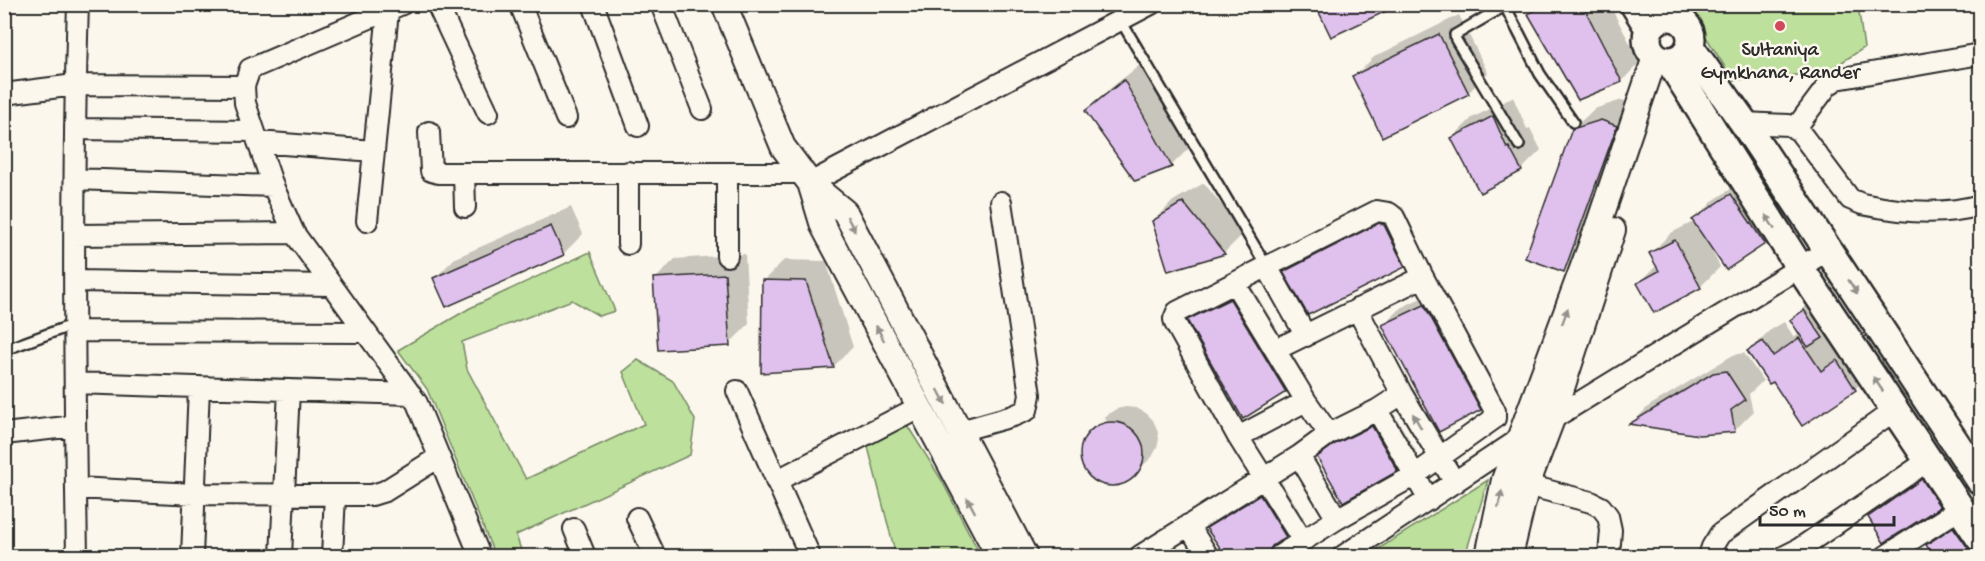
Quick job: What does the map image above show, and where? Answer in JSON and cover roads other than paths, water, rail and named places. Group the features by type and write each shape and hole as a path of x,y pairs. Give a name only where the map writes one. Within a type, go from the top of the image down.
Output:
{"main road":[{"path":"1634,4 1649,28"},
{"path":"1669,57 1691,40 1687,26 1670,11 1649,28 1646,42 1648,49 1669,57 1744,123 1980,480"},
{"path":"1669,57 1800,268 1980,538"}],"street":[{"path":"77,556 75,85 78,4"},
{"path":"437,4 488,113"},
{"path":"520,4 566,118"},
{"path":"593,4 638,126"},
{"path":"661,4 702,109"},
{"path":"724,4 783,147 806,178 845,212 1025,556"},
{"path":"429,132 431,171 438,173 727,173 806,178 1122,15 1151,4"},
{"path":"395,8 250,69 244,86 245,103 273,186 294,233 417,403 480,556"},
{"path":"367,221 374,151 395,8"},
{"path":"1795,129 1828,85 1837,80 1980,54"},
{"path":"1510,556 1527,485 1552,419 1669,57"},
{"path":"1488,556 1504,480 1598,226 1669,57"},
{"path":"4,94 75,85 244,86"},
{"path":"1744,123 1775,123 1789,125 1795,129 1850,199 1862,204 1942,212 1960,211 1980,205"},
{"path":"75,129 256,137 374,151"},
{"path":"628,172 628,244"},
{"path":"464,173 465,207"},
{"path":"727,173 727,256"},
{"path":"806,178 823,226 999,556"},
{"path":"75,179 273,186"},
{"path":"960,431 1027,410 1030,395 1000,202"},
{"path":"1279,556 1303,541 1337,519 1415,475 1492,420 1495,414 1394,217 1383,211 1377,211 1177,312 1174,319 1238,437 1303,541"},
{"path":"75,235 294,233"},
{"path":"1343,556 1521,438 1828,250"},
{"path":"1267,267 1306,336"},
{"path":"1275,350 1423,277"},
{"path":"75,281 331,285"},
{"path":"1235,284 1306,401 1329,434"},
{"path":"1358,309 1402,394 1455,483"},
{"path":"75,328 365,332"},
{"path":"75,383 411,394"},
{"path":"192,556 200,387"},
{"path":"281,556 289,390"},
{"path":"737,391 810,556"},
{"path":"1151,553 1188,525 1299,456 1329,434 1377,410 1402,394"},
{"path":"1238,437 1306,401"},
{"path":"776,481 919,407"},
{"path":"1377,410 1429,500"},
{"path":"1709,556 1720,534 1895,410"},
{"path":"4,434 75,426"},
{"path":"1299,456 1337,519"},
{"path":"76,488 195,494 372,495 385,491 439,457"},
{"path":"1796,554 1929,460"},
{"path":"1527,485 1591,502 1601,507 1608,516 1611,530 1609,556"},
{"path":"332,556 335,495"},
{"path":"1886,556 1961,508"},
{"path":"637,518 655,556"},
{"path":"1188,525 1208,556"},
{"path":"574,529 585,556"}],"lane":[{"path":"1520,145 1455,35 1507,5 1540,74 1573,122"},
{"path":"1122,15 1267,267"},
{"path":"4,350 75,328"}],"place":[{"name":"Sultaniya Gymkhana, Rander","path":"1780,26"}]}
